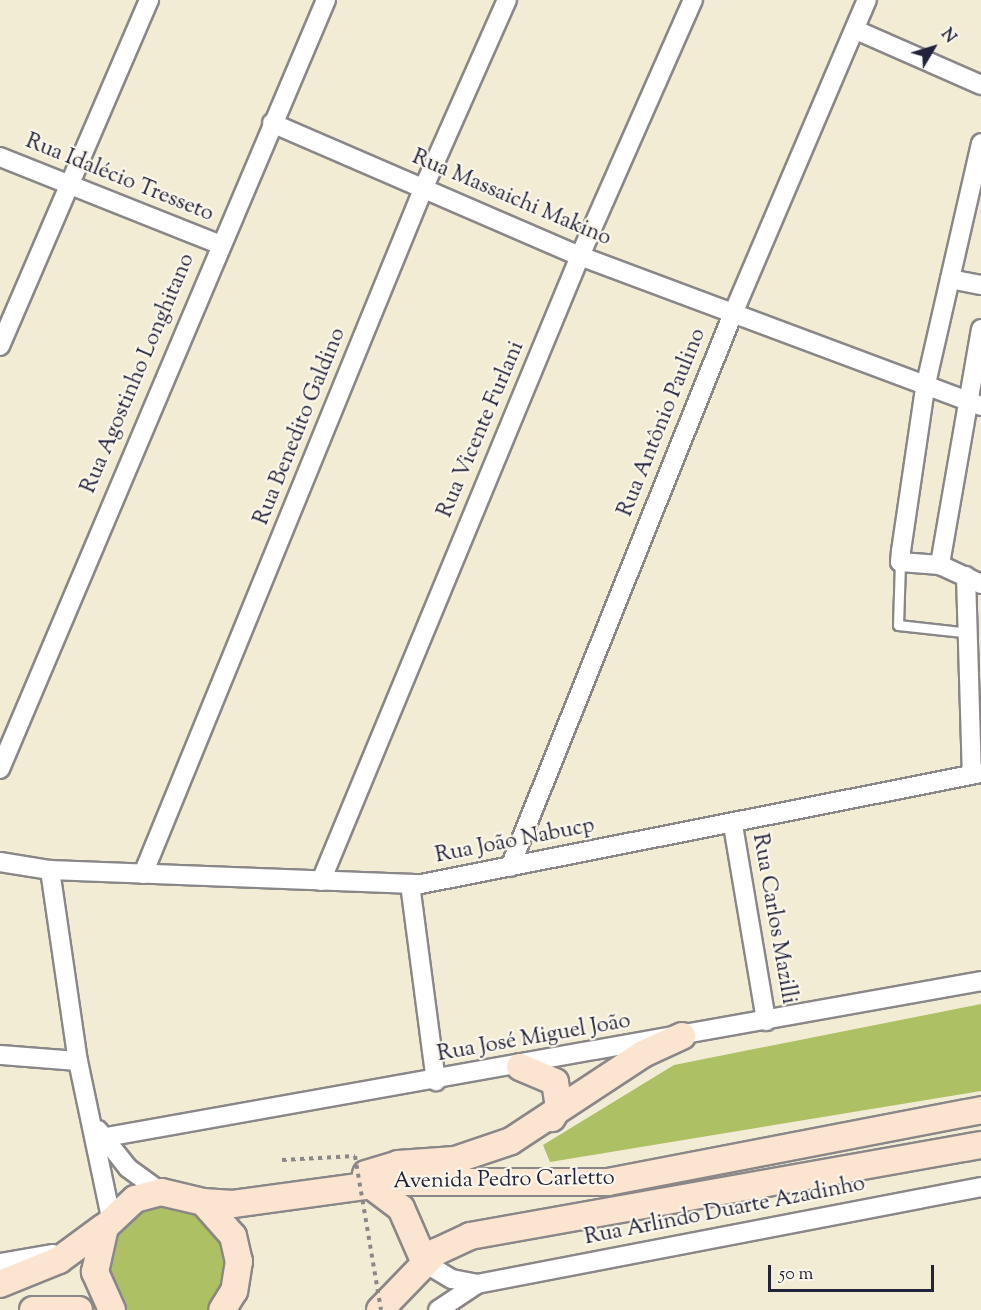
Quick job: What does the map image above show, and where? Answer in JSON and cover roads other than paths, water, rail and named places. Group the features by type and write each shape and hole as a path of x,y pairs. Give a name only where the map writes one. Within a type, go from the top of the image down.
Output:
{"main road":[{"path":"324,1189 398,1164 455,1160 511,1141 552,1118 644,1054 682,1036"},
{"path":"520,1067 555,1082 559,1106 552,1118"},
{"name":"Avenida Pedro Carletto","path":"161,1192 202,1202 233,1204 369,1184 608,1182 981,1110"},
{"name":"Avenida Pedro Carletto","path":"380,1310 424,1263 470,1236 981,1144"},
{"path":"369,1184 401,1208 424,1263"},
{"path":"0,1284 101,1230 135,1199 161,1192"},
{"path":"202,1202 233,1236 239,1261 234,1291 222,1310"},
{"path":"101,1230 95,1272 112,1310"},
{"path":"33,1310 79,1310"}],"street":[{"path":"0,346 149,0"},
{"name":"Rua Agostinho Longhitano","path":"0,769 219,244 326,0"},
{"name":"Rua Benedito Galdino","path":"143,874 423,187 507,0"},
{"name":"Rua Vicente Furlani","path":"321,881 580,256 693,0"},
{"name":"Rua Antônio Paulino","path":"510,867 732,315 867,0"},
{"path":"856,30 981,85"},
{"name":"Rua Massaichi Makino","path":"272,123 580,256 925,388 973,403"},
{"path":"977,773 970,633 973,580 940,565 900,562 925,388 950,279 975,197 981,143"},
{"name":"Rua Idalécio Tresseto","path":"0,157 219,244"},
{"path":"950,279 981,285"},
{"path":"940,565 973,403 981,329"},
{"name":"Rua João Nabucp","path":"0,862 50,870 410,884 733,825 977,773"},
{"name":"Rua Carlos Mazilli","path":"733,825 766,1021"},
{"path":"0,1263 101,1230 98,1134 78,1061 50,870"},
{"path":"410,884 436,1081"},
{"name":"Rua José Miguel João","path":"98,1134 520,1067 981,981"},
{"path":"0,1055 78,1061"},
{"path":"98,1134 128,1168 161,1192"},
{"name":"Rua Arlindo Duarte Azadinho","path":"424,1263 452,1279 477,1284 981,1187"},
{"name":"Rua Arlindo Duarte Azadinho","path":"438,1310 477,1284"}],"lane":[{"path":"900,562 898,625 970,633"}]}
